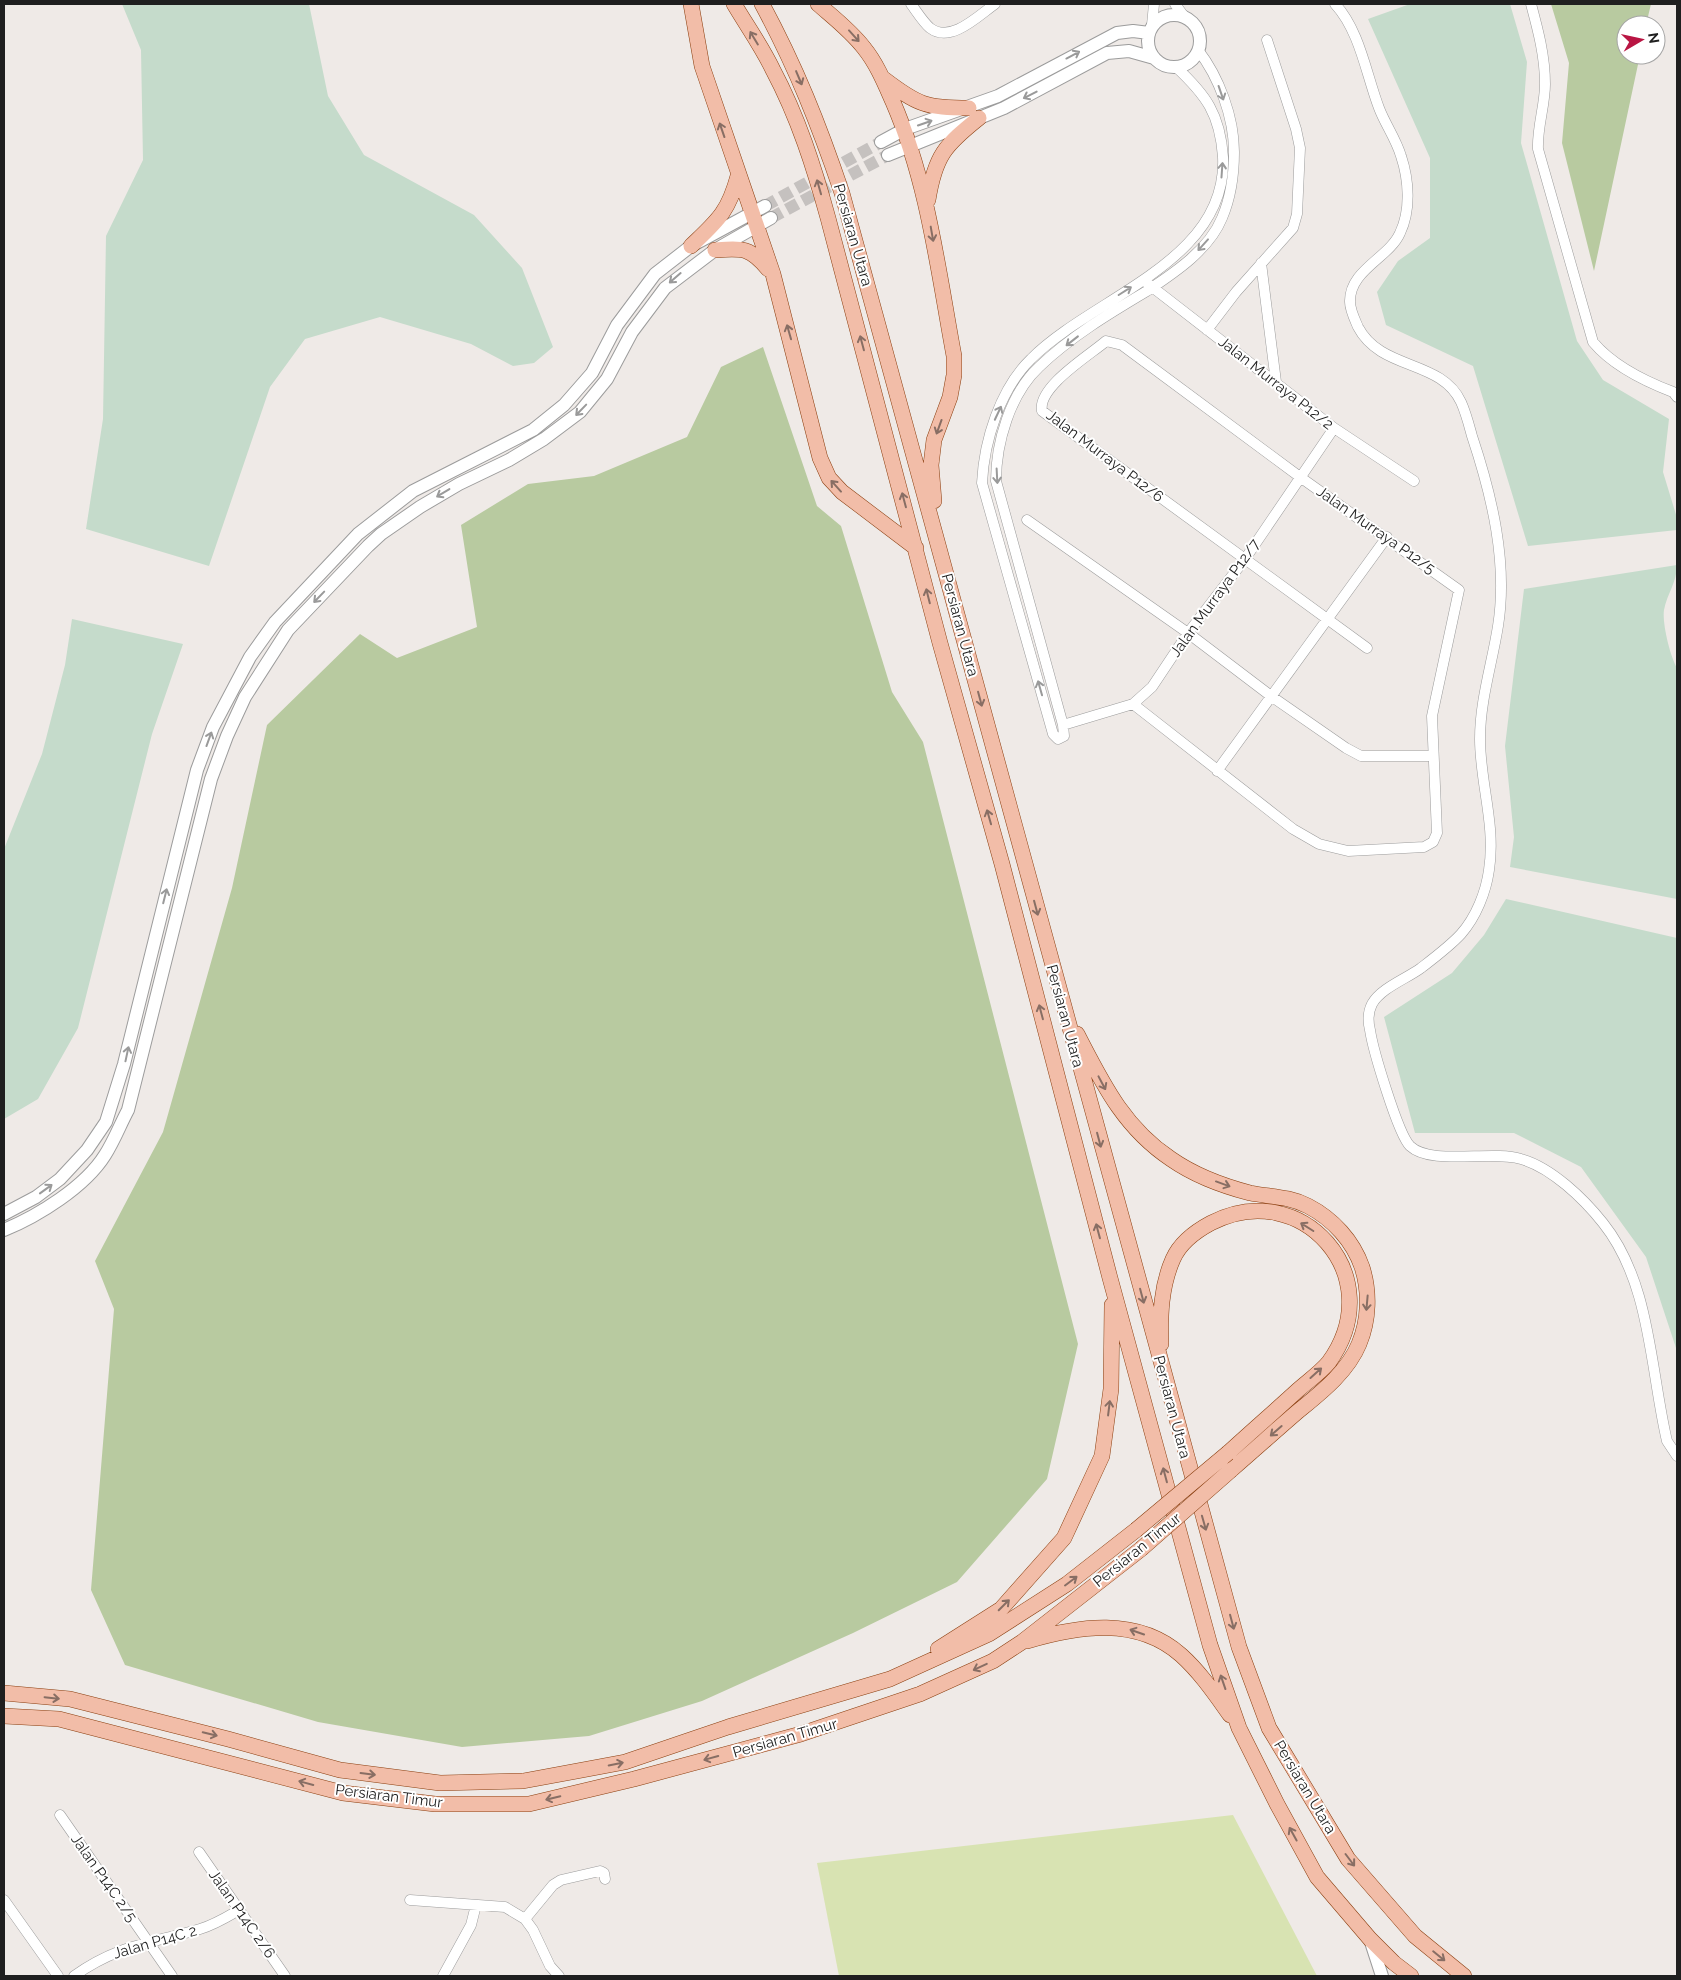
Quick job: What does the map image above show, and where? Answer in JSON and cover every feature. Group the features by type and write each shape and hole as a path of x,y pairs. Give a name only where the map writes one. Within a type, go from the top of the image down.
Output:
{"main road":[{"path":"691,4 702,66 738,176 758,215 820,458 829,478 842,492 916,548"},
{"name":"Persiaran Utara","path":"734,4 773,70 810,154 1210,1645 1239,1728 1261,1774 1317,1877 1370,1939 1394,1964 1411,1976"},
{"name":"Persiaran Utara","path":"762,4 790,55 818,124 842,193 1239,1647 1269,1728 1348,1859 1415,1936 1464,1976"},
{"path":"818,4 850,31 865,49 882,78 911,144 927,205 954,356 954,375 950,397 934,440 931,465 936,534"},
{"path":"882,78 908,98 935,108 974,113"},
{"path":"927,205 931,178 940,156 974,113"},
{"path":"691,246 722,216 729,205 738,176"},
{"path":"714,250 738,248 748,250 756,254 772,274"},
{"name":"Persiaran Timur","path":"4,1716 59,1719 343,1793 435,1804 529,1804 643,1777 865,1714 920,1694 993,1661 1022,1642 1141,1549 1336,1378 1359,1345 1366,1321 1368,1296 1358,1256 1344,1235 1326,1217 1286,1197 1252,1193 1227,1186 1171,1159 1145,1139 1108,1095 1063,1008"},
{"name":"Persiaran Timur","path":"4,1693 70,1700 228,1739 340,1770 440,1783 523,1781 625,1762 728,1727 890,1679 989,1634 1067,1584 1136,1530 1228,1452 1328,1362 1345,1333 1350,1306 1348,1281 1341,1261 1329,1242 1295,1219 1259,1210 1240,1212 1222,1217 1204,1227 1187,1240 1174,1257 1161,1302 1163,1374"},
{"path":"890,1679 1001,1609 1064,1538 1102,1456 1111,1389 1113,1338 1110,1278"},
{"path":"1022,1642 1089,1627 1111,1626 1134,1630 1180,1654 1201,1675 1239,1728"}],"street":[{"path":"911,4 928,27 944,33 959,28 995,4"},
{"path":"1154,4 1148,46 1154,58"},
{"path":"881,142 905,129 974,113 1022,99 1107,53 1129,51 1154,58 1164,65 1176,67 1190,62 1198,50 1200,34 1196,26 1183,16 1174,4"},
{"path":"1335,4 1351,25 1380,112 1401,156 1407,185 1408,213 1398,239 1370,264 1354,284 1350,301 1353,316 1367,341 1390,358 1436,375 1451,387 1460,400 1482,464 1502,571 1498,624 1481,711 1480,743 1491,830 1489,869 1483,894 1474,915 1461,934 1421,969 1375,999 1370,1008 1370,1031 1401,1132 1412,1148 1439,1157 1496,1154 1521,1159 1543,1167 1565,1184 1604,1223 1629,1268 1638,1295 1651,1352 1663,1426 1667,1441 1677,1456"},
{"path":"1531,4 1543,58 1545,84 1537,136 1538,149 1594,342 1616,364 1673,392 1677,397"},
{"path":"888,155 974,113 998,96 1117,33 1150,29 1169,14 1183,16"},
{"path":"1207,330 1261,263 1293,228 1297,214 1301,166 1296,130 1267,40"},
{"path":"1176,67 1205,96 1215,114 1222,143 1221,182 1210,213 1193,240 1167,263 1050,341 1029,360 1008,391 992,426 984,458 982,483 1055,738 1062,738 1064,736 1063,725 996,481 999,446 1018,394 1038,368 1078,336 1174,273 1204,245 1222,220 1232,187 1234,140 1212,68 1198,50"},
{"path":"4,1214 36,1197 60,1179 87,1150 106,1122 124,1064 198,770 213,727 231,690 250,657 275,622 371,522 414,491 533,430 564,405 592,373 617,325 656,274 691,246 758,215 771,218"},
{"path":"4,1230 42,1211 78,1184 104,1156 128,1110 211,779 227,736 245,697 288,630 380,534 459,484 508,460 544,439 580,412 607,379 632,332 664,288 758,215"},
{"path":"1261,263 1276,382"},
{"name":"Jalan Murraya P12/2","path":"1144,279 1151,288 1334,428 1414,481"},
{"name":"Jalan Murraya P12/6","path":"1244,559 1042,411 1041,403 1043,397 1072,367 1089,356 1106,341 1112,341 1122,345 1300,477"},
{"name":"Jalan Murraya P12/7","path":"1063,725 1133,704 1152,687 1188,632 1244,559 1334,428"},
{"name":"Jalan Murraya P12/5","path":"1300,477 1460,590 1432,716 1432,756"},
{"path":"1027,520 1188,632 1271,696 1361,756 1432,756 1437,833 1433,842 1424,847 1348,851 1319,844 1294,829 1133,704"},
{"path":"1217,771 1387,537"},
{"path":"1244,559 1367,648"},
{"name":"Jalan P14C 2/5","path":"60,1815 172,1976"},
{"name":"Jalan P14C 2/6","path":"199,1852 285,1976"},
{"path":"524,1919 553,1885 561,1880 600,1871 604,1873 605,1879"},
{"path":"4,1900 8,1915 58,1976"},
{"path":"410,1900 505,1907 524,1919 533,1930 550,1966 559,1976"},
{"path":"443,1976 471,1925 476,1905"},
{"name":"Jalan P14C 2","path":"74,1976 94,1962 147,1941 202,1928 239,1910"},
{"path":"1370,1939 1382,1976"},
{"path":"544,1976 550,1966"}],"green space":[{"path":"122,4 309,4 328,96 364,155 474,215 522,268 553,347 534,363 513,366 471,344 380,317 305,339 270,387 209,566 86,529 103,419 106,236 143,160 141,50"},
{"path":"1410,4 1510,4 1527,62 1521,143 1577,341 1603,380 1669,419 1663,472 1677,518 1677,530 1528,546 1473,366 1386,325 1377,292 1398,261 1430,238 1430,158 1368,19"},
{"path":"1551,4 1651,4 1648,15 1616,15 1616,65 1638,65 1594,271 1562,143 1569,63"},
{"path":"763,347 817,506 841,526 892,692 923,742 1078,1344 1047,1479 957,1582 853,1633 702,1701 589,1736 462,1747 318,1722 125,1665 91,1590 114,1309 95,1261 163,1132 232,888 267,725 360,634 397,658 477,627 461,525 528,484 594,476 687,437 721,367"},
{"path":"1677,565 1677,571 1665,604 1664,623 1667,639 1677,668 1677,899 1510,867 1514,837 1505,746 1524,589"},
{"path":"72,619 183,644 152,734 78,1028 38,1099 4,1119 4,849 42,754 65,665"},
{"path":"1506,899 1677,938 1677,1351 1646,1257 1581,1167 1514,1133 1415,1133 1384,1017 1452,973 1484,935"},
{"path":"1233,1815 1317,1976 839,1976 817,1863"}],"tunnel":[{"path":"765,206 881,142"},
{"path":"771,218 888,155"}]}
